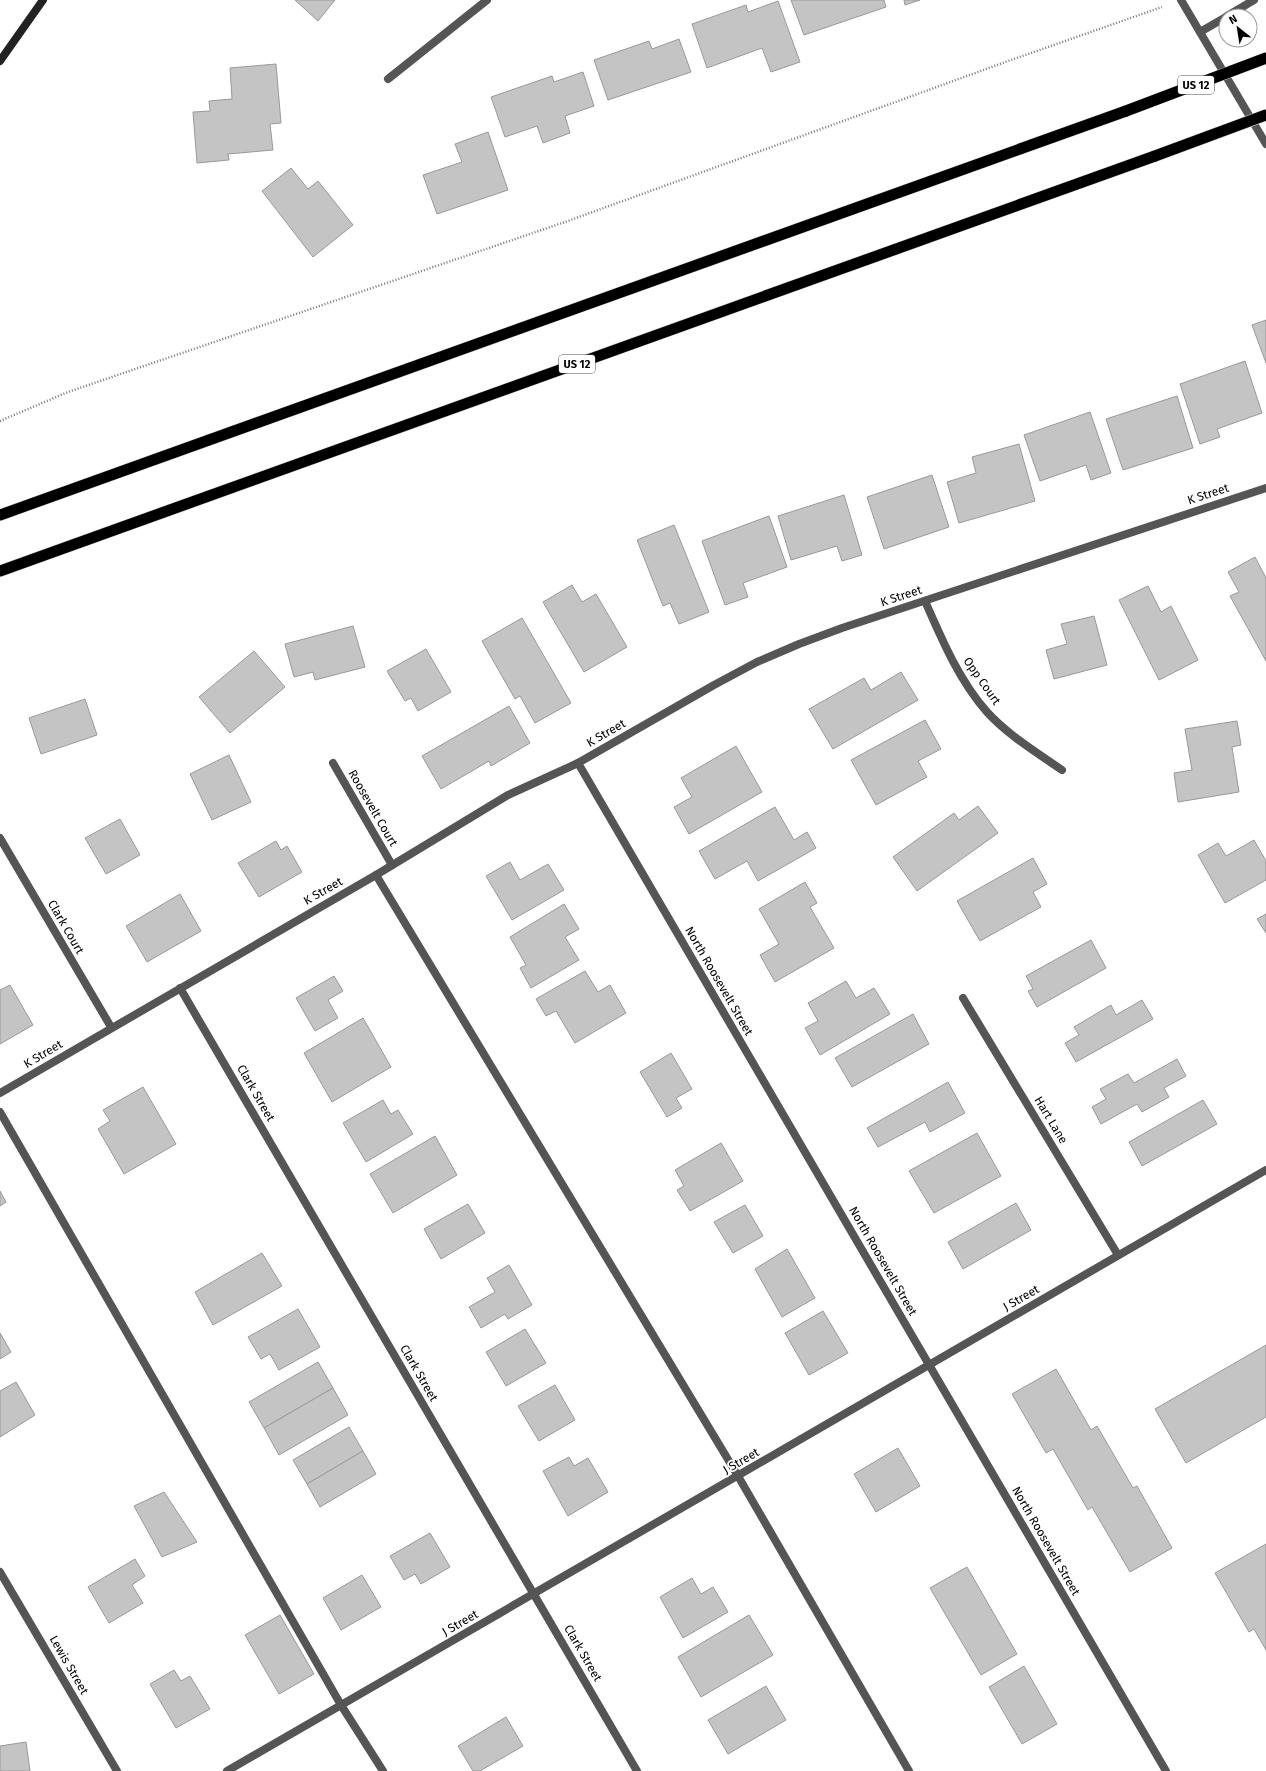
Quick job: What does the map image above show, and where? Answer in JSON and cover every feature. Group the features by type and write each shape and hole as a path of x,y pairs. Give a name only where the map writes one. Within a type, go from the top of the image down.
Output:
{"highway":[{"name":"US 12","path":"0,516 1126,111 1266,58"},
{"name":"US 12","path":"0,571 1266,115"}],"main road":[{"path":"0,61 43,0"}],"street":[{"path":"388,79 487,0"},
{"path":"1181,0 1266,144"},
{"path":"1240,8 1254,0"},
{"path":"1200,32 1218,21"},
{"name":"K Street","path":"0,1093 376,875 508,795 578,763 757,662 806,641 1266,488"},
{"name":"Opp Court","path":"925,601 941,638 961,676 988,712 1018,739 1062,770"},
{"name":"Roosevelt Court","path":"333,763 392,865"},
{"name":"North Roosevelt Street","path":"578,763 1166,1771"},
{"name":"Clark Court","path":"0,838 111,1028"},
{"path":"376,875 738,1476 909,1771"},
{"name":"Clark Street","path":"180,988 637,1771"},
{"name":"Hart Lane","path":"963,998 1118,1255"},
{"path":"0,1112 341,1705 383,1771"},
{"name":"J Street","path":"227,1771 1266,1170"},
{"name":"Lewis Street","path":"0,1572 117,1771"}],"path":[{"path":"0,421 68,392 564,222 1181,0"}],"building":[{"path":"295,0 335,0 318,21"},
{"path":"791,0 884,0 886,7 804,35"},
{"path":"904,0 920,0 905,5"},
{"path":"778,1 800,62 771,72 762,48 707,68 692,24 746,5 748,12"},
{"path":"679,39 691,72 608,100 594,60 649,41 652,49"},
{"path":"276,64 281,123 270,124 273,150 228,154 229,160 197,163 193,112 210,111 209,101 232,99 230,68"},
{"path":"583,72 594,106 565,116 570,133 543,143 537,126 505,137 491,97 552,76 554,82"},
{"path":"488,132 508,190 437,214 423,175 462,162 455,144"},
{"path":"291,168 308,189 318,181 353,225 313,257 262,191"},
{"path":"1266,320 1266,363 1252,325"},
{"path":"1245,361 1262,413 1217,429 1220,437 1200,444 1180,384"},
{"path":"1177,396 1193,448 1123,470 1106,419"},
{"path":"1090,412 1111,473 1091,480 1086,465 1040,481 1024,435"},
{"path":"1019,444 1035,501 959,523 947,482 976,473 972,457"},
{"path":"932,475 949,527 884,549 867,497"},
{"path":"844,495 862,555 842,561 837,546 791,560 778,516"},
{"path":"769,516 787,567 743,583 748,597 725,605 702,541"},
{"path":"674,525 709,612 679,624 670,603 663,606 637,540"},
{"path":"1255,557 1266,578 1266,661 1230,596 1239,592 1228,572"},
{"path":"572,585 582,602 596,594 627,647 584,672 543,602"},
{"path":"1148,586 1161,612 1171,606 1198,660 1159,680 1119,600"},
{"path":"1094,616 1107,665 1054,679 1046,650 1067,644 1061,624"},
{"path":"522,618 571,703 535,723 520,696 515,699 482,641"},
{"path":"353,626 365,667 315,680 313,672 294,677 285,644"},
{"path":"426,649 451,692 418,711 411,698 405,701 387,671"},
{"path":"254,651 285,687 230,733 199,697"},
{"path":"901,672 918,700 833,749 809,709 864,678 871,690"},
{"path":"85,699 97,735 41,754 29,718"},
{"path":"509,706 530,743 491,766 489,761 441,789 422,756"},
{"path":"925,720 941,749 918,761 927,777 876,805 851,760"},
{"path":"1237,721 1241,745 1232,747 1239,792 1178,802 1174,773 1192,770 1185,729"},
{"path":"736,746 762,792 689,834 674,807 692,797 681,778"},
{"path":"229,755 251,802 212,820 190,774"},
{"path":"978,806 998,833 917,891 893,857 954,813 959,820"},
{"path":"775,807 794,840 807,832 816,848 758,881 747,861 715,879 699,851"},
{"path":"120,819 140,855 106,874 85,838"},
{"path":"1254,840 1266,861 1266,880 1225,903 1198,855 1218,843 1226,856"},
{"path":"276,841 281,850 287,846 302,872 259,897 238,863"},
{"path":"1033,858 1047,884 1033,892 1041,907 980,941 957,901"},
{"path":"510,862 520,880 548,864 564,890 512,920 486,876"},
{"path":"805,882 817,903 810,907 834,948 775,982 760,955 779,944 759,909"},
{"path":"180,894 201,931 147,962 126,926"},
{"path":"564,904 579,929 565,937 579,960 531,988 520,968 526,965 510,937"},
{"path":"1266,914 1266,933 1257,919"},
{"path":"1091,940 1106,968 1037,1007 1028,991 1033,989 1026,976"},
{"path":"585,971 598,992 610,985 626,1013 575,1043 556,1011 546,1016 536,999"},
{"path":"334,976 343,991 328,1000 338,1018 315,1031 296,998"},
{"path":"846,981 856,998 874,988 890,1014 820,1055 805,1028 818,1021 808,1003"},
{"path":"10,985 33,1025 0,1044 0,990"},
{"path":"1142,1000 1153,1019 1076,1062 1065,1043 1079,1035 1074,1027 1111,1005 1116,1015"},
{"path":"913,1014 929,1044 852,1087 835,1058"},
{"path":"363,1018 391,1067 332,1102 304,1053"},
{"path":"671,1053 692,1089 676,1098 682,1108 667,1117 640,1072"},
{"path":"1177,1059 1186,1076 1164,1088 1169,1097 1142,1112 1137,1104 1101,1124 1092,1107 1106,1099 1100,1089 1128,1074 1134,1083"},
{"path":"948,1082 965,1113 930,1132 925,1122 878,1147 867,1128"},
{"path":"143,1087 176,1144 124,1174 98,1129 110,1121 103,1110"},
{"path":"383,1100 391,1114 398,1110 413,1134 366,1162 343,1123"},
{"path":"1203,1100 1217,1124 1142,1166 1129,1142"},
{"path":"977,1133 1001,1176 934,1213 909,1171"},
{"path":"435,1136 457,1175 393,1213 370,1174"},
{"path":"721,1143 743,1181 690,1211 677,1190 684,1186 675,1170"},
{"path":"0,1191 6,1202 0,1206"},
{"path":"1016,1203 1031,1230 963,1269 948,1242"},
{"path":"468,1204 485,1233 441,1259 424,1229"},
{"path":"745,1205 763,1236 733,1253 714,1222"},
{"path":"787,1249 815,1298 782,1317 755,1269"},
{"path":"262,1253 282,1286 213,1325 195,1292"},
{"path":"509,1265 532,1305 508,1319 505,1314 481,1328 469,1307 495,1292 487,1278"},
{"path":"298,1309 320,1347 279,1370 270,1354 261,1359 248,1337"},
{"path":"823,1311 848,1353 809,1375 785,1333"},
{"path":"525,1329 546,1363 506,1386 486,1352"},
{"path":"0,1333 11,1352 0,1359"},
{"path":"1266,1345 1266,1417 1186,1463 1155,1409"},
{"path":"318,1362 333,1388 264,1428 249,1402"},
{"path":"1056,1369 1091,1430 1097,1426 1133,1488 1137,1486 1172,1548 1130,1572 1092,1507 1088,1510 1053,1449 1046,1453 1012,1394"},
{"path":"16,1382 35,1415 0,1437 0,1391"},
{"path":"555,1385 575,1420 539,1441 518,1406"},
{"path":"333,1388 348,1415 279,1455 264,1428"},
{"path":"349,1427 363,1451 307,1484 293,1460"},
{"path":"898,1448 920,1486 876,1512 854,1474"},
{"path":"363,1451 376,1474 320,1507 307,1484"},
{"path":"569,1457 574,1466 588,1458 608,1492 568,1516 543,1471"},
{"path":"164,1492 197,1542 162,1557 134,1506"},
{"path":"430,1533 450,1567 421,1584 415,1574 404,1580 390,1556"},
{"path":"1266,1544 1266,1650 1254,1629 1249,1632 1215,1573"},
{"path":"135,1559 145,1576 132,1585 143,1603 109,1623 88,1587"},
{"path":"967,1567 1017,1654 981,1675 930,1588"},
{"path":"362,1575 381,1607 341,1630 323,1598"},
{"path":"692,1578 701,1594 713,1587 728,1612 683,1638 660,1597"},
{"path":"280,1615 314,1674 279,1694 245,1635"},
{"path":"749,1615 773,1655 701,1697 678,1657"},
{"path":"1024,1666 1057,1724 1022,1744 989,1687"},
{"path":"174,1670 181,1681 190,1676 210,1709 176,1728 150,1684"},
{"path":"766,1686 786,1720 728,1754 708,1720"},
{"path":"506,1717 523,1746 480,1771 473,1771 458,1746"},
{"path":"26,1742 30,1771 0,1771 0,1746"}]}
